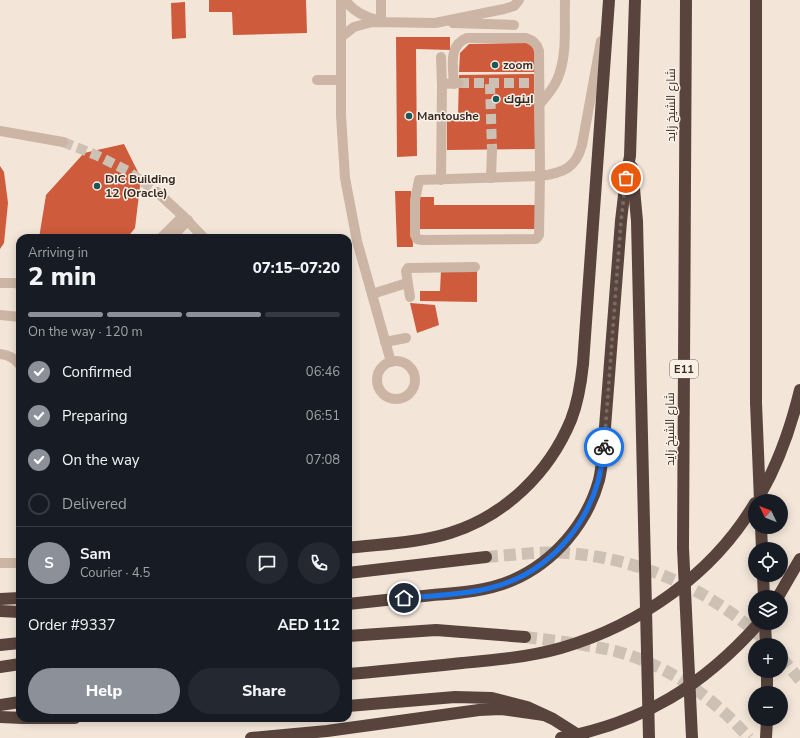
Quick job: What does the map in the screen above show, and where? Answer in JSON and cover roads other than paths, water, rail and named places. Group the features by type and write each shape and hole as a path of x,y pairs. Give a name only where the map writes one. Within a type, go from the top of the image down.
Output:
{"highway":[{"path":"352,548 433,538 451,533 486,518 531,483 550,458 563,436 577,401 583,364 609,0"},
{"path":"352,604 460,593 486,589 513,580 537,568 553,555 576,530 590,506 599,480 603,453 621,221 630,156 635,0"},
{"name":"شارع الشيخ زايد","path":"686,0 683,548 692,738"},
{"path":"756,0 756,403 760,494"},
{"path":"630,156 636,200 637,221 649,738"},
{"path":"760,494 783,449 794,416 800,390"},
{"path":"352,674 527,656 560,648 599,634 624,623 654,606 682,586 707,563 730,537 748,512"},
{"path":"352,573 486,557"},
{"path":"782,590 800,559"},
{"path":"0,599 16,598"},
{"path":"0,612 16,612"},
{"path":"352,636 436,630 525,637"},
{"path":"561,738 605,727 631,718 679,694 722,661 752,630"},
{"path":"0,645 16,643"},
{"path":"0,667 16,665"},
{"path":"352,706 473,697 492,698 527,707 544,715 583,738"},
{"path":"0,706 16,703"},
{"path":"251,738 327,731 479,710 508,710 544,715"},
{"path":"0,717 16,717"},
{"path":"766,726 766,738"}],"lane":[{"path":"341,0 342,147 345,178 357,241 391,362"},
{"path":"345,0 358,13 381,22"},
{"path":"381,0 381,22"},
{"path":"435,23 504,9 514,6 520,0"},
{"path":"539,105 549,94 557,80 562,66 564,51 565,0"},
{"path":"442,85 456,83 454,49 457,44 467,38 526,38 532,40 538,48 537,84 539,105 540,176 539,235 536,239 417,239 415,235 415,200 419,180 540,176 555,174 563,171 576,160 580,153 609,0"},
{"path":"341,37 363,24 381,22 514,25"},
{"path":"441,58 441,180"},
{"path":"317,80 341,80"},
{"path":"0,131 63,142"},
{"path":"491,178 492,149"},
{"path":"157,192 200,234"},
{"path":"166,234 185,218"},
{"path":"175,234 185,218"},
{"path":"410,297 406,271 408,268 475,267"},
{"path":"0,282 16,283"},
{"path":"372,294 407,283"},
{"path":"0,315 16,317"},
{"path":"385,342 406,338"},
{"path":"0,354 9,356 16,360"},
{"path":"0,563 16,562"}],"tunnel":[{"path":"459,83 534,83"},
{"path":"490,84 492,149"},
{"path":"63,142 96,155 128,171 157,192"},
{"path":"486,557 537,553 568,553 624,562 677,581 702,594 726,609 761,638"},
{"path":"525,637 615,651 653,665 688,684 705,696 749,738"},
{"path":"788,665 800,680"}],"place":[{"name":"zoom","path":"495,65"},
{"name":"اينوك","path":"496,99"},
{"name":"Mantoushe","path":"409,116"},
{"name":"DIC Building 12 (Oracle)","path":"97,186"}]}
